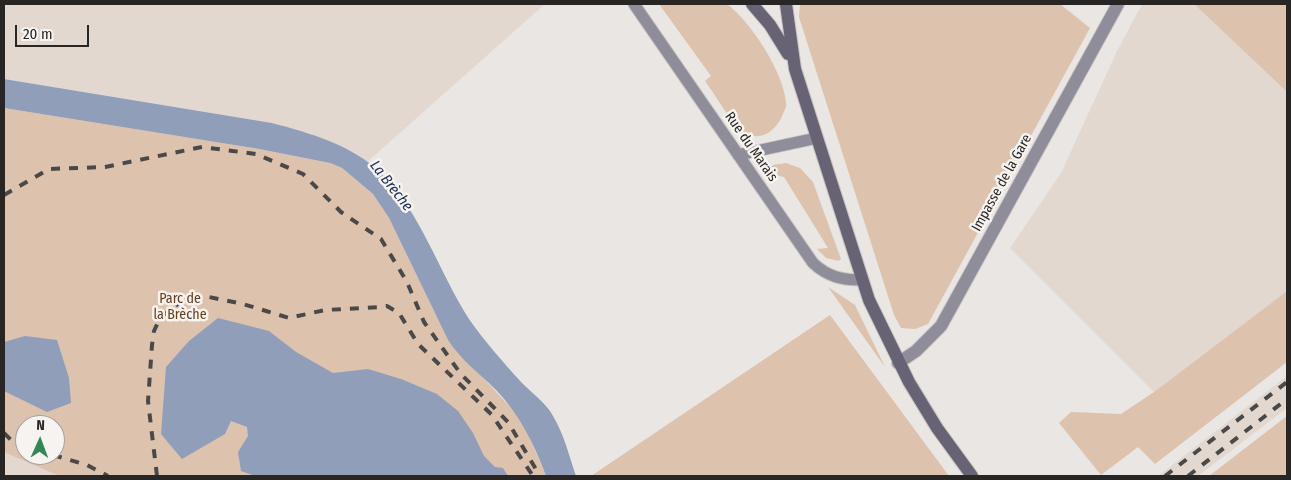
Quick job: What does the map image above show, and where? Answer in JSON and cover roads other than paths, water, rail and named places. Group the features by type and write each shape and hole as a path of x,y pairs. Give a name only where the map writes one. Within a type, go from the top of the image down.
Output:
{"street":[{"path":"752,4 782,42 795,69 862,280 898,363 937,428 972,476"},
{"path":"786,4 795,69"},
{"name":"Impasse de la Gare","path":"898,363 916,351 941,326 1118,4"}],"lane":[{"name":"Rue du Marais","path":"634,4 813,263 829,275 842,280 862,280"},
{"path":"738,155 817,138"}],"water":[{"name":"La Brèche","path":"4,79 272,123 330,141 370,163 395,188 407,205 469,319 494,352 550,412 557,423 576,476 546,476 531,441 512,409 448,340 389,218 373,194 342,168 330,163 259,149 4,108"},
{"path":"218,318 269,331 296,352 333,373 368,369 401,379 437,394 458,411 473,433 484,456 495,467 503,468 508,476 255,476 241,471 238,452 248,436 247,427 231,421 225,434 182,459 161,434 166,367 189,341"},
{"path":"25,336 57,340 69,378 71,403 47,412 4,391 4,342"}],"railway":[{"path":"4,195 49,169 105,167 202,147 256,154 303,174 341,212 381,239 407,282 424,322 460,373 508,422 540,476"},
{"path":"157,476 148,401 154,331 160,318 179,303 204,296 243,304 289,318 325,310 387,306 399,313 418,344 492,415 533,476"},
{"path":"1165,476 1287,382"},
{"path":"1188,476 1287,399"},
{"path":"4,433 15,443"},
{"path":"65,459 87,465 108,476"}],"park label":[{"name":"Parc de la Brèche","path":"180,308"}]}
